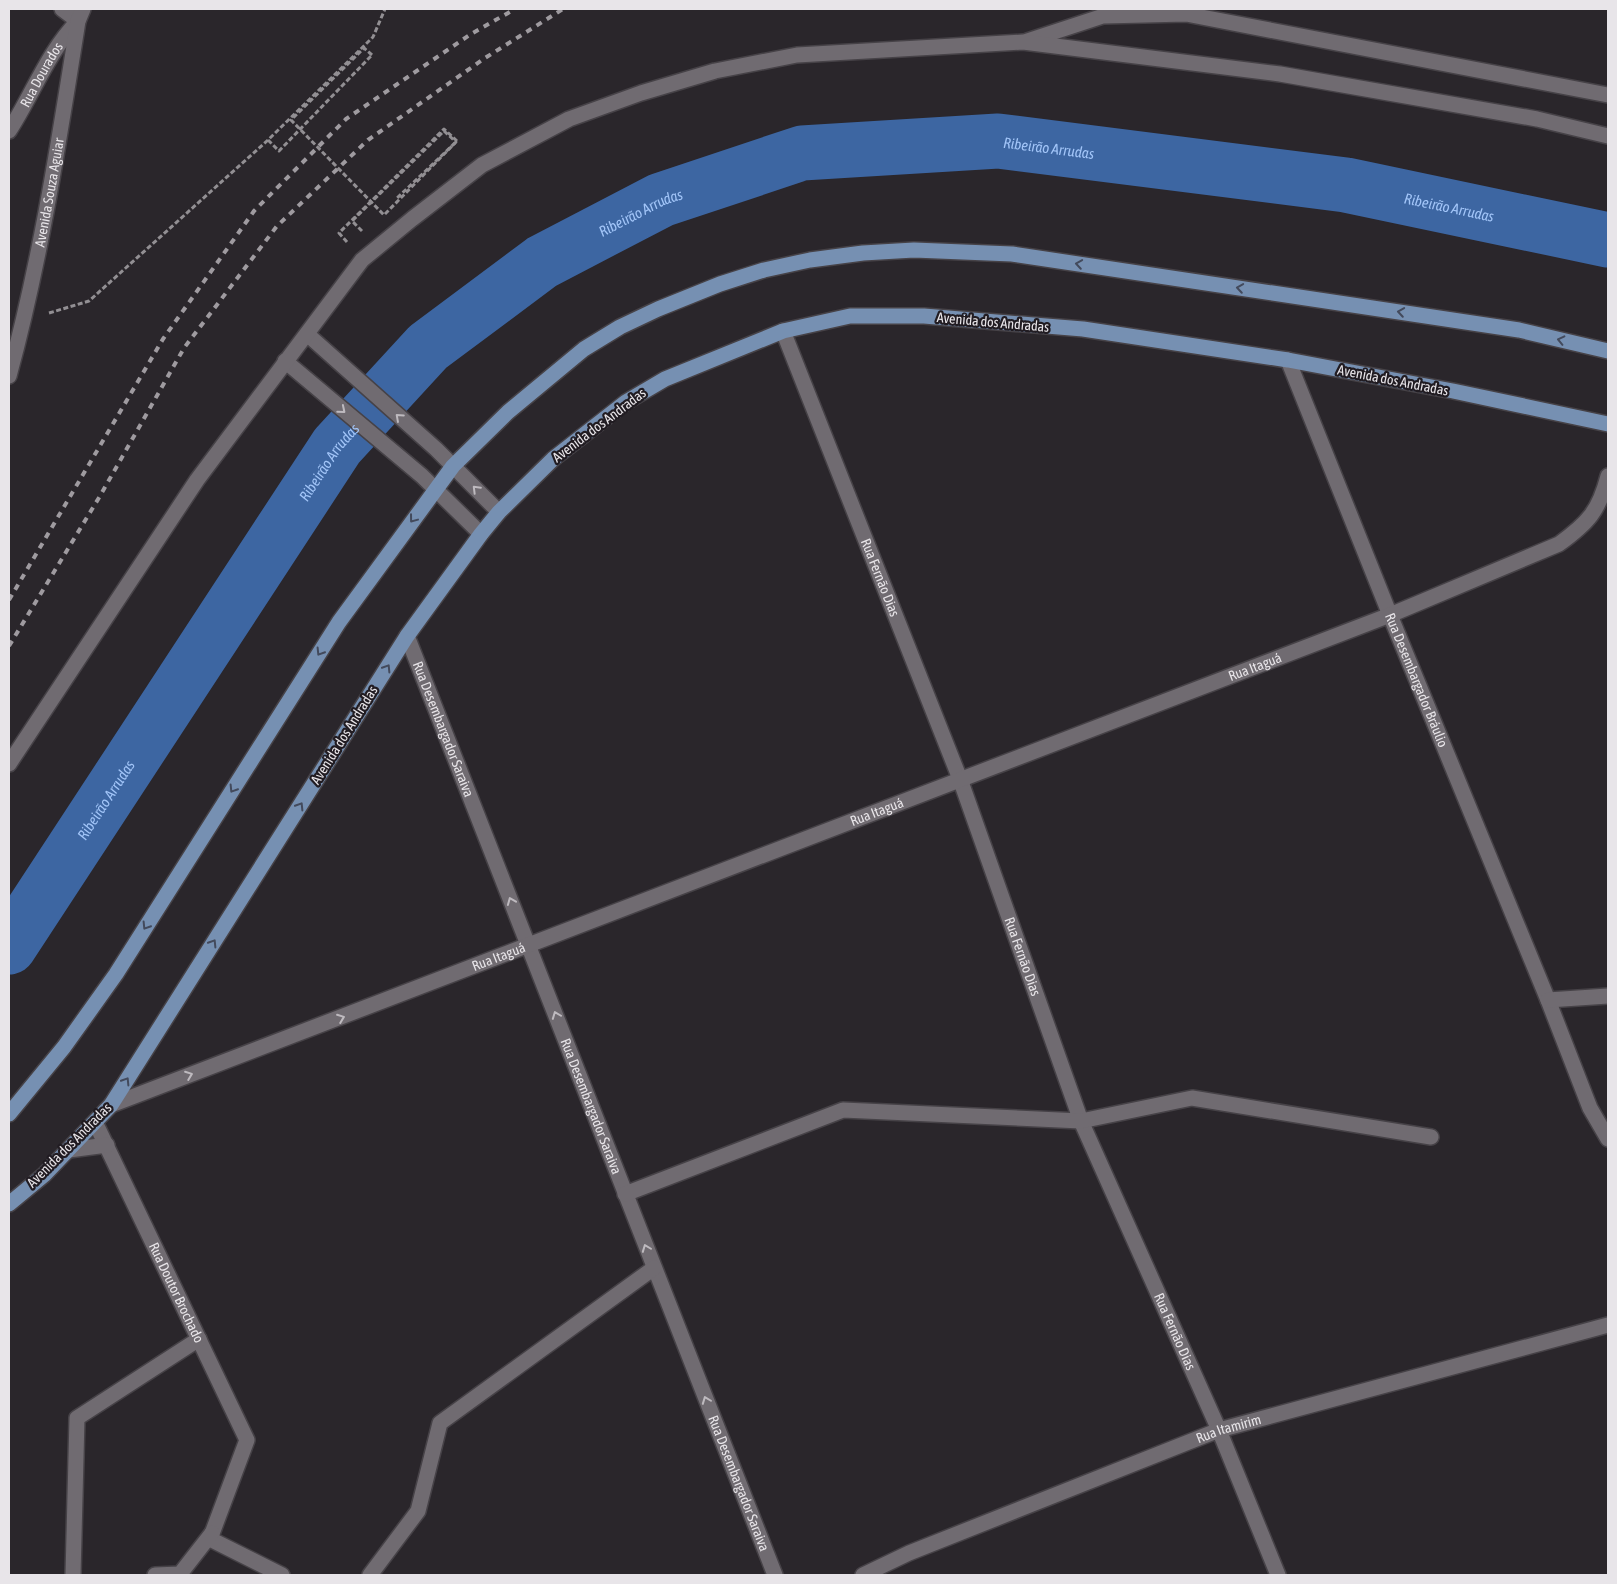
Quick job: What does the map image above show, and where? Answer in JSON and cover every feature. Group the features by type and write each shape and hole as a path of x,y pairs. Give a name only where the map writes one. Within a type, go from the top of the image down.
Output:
{"main road":[{"path":"9,1114 64,1047 116,974 338,622 453,466 508,412 584,349 620,327 711,287 764,270 810,260 863,253 914,250 1012,254 1519,330 1608,351"},
{"name":"Avenida dos Andradas","path":"9,1204 44,1175 111,1105 407,636 481,534 499,512 553,459 626,402 673,375 783,331 850,316 924,316 1083,329 1288,360 1453,391 1608,424"}],"street":[{"path":"62,9 81,15"},
{"path":"1023,42 1103,16 1186,14 1608,95"},
{"name":"Rua Dourados","path":"9,131 22,111 50,55 81,15"},
{"name":"Avenida Souza Aguiar","path":"9,376 24,320 62,132 81,15"},
{"path":"9,764 197,480 285,360 307,334 362,260 412,218 482,165 569,119 641,94 715,72 797,55 1023,42 1280,74 1537,119 1608,136"},
{"name":"Rua Fernão Dias","path":"783,331 960,779 1080,1121 1219,1430 1278,1575"},
{"path":"307,334 436,449 499,512"},
{"path":"285,360 422,476 481,534"},
{"name":"Rua Desembargador Bráulio","path":"1288,360 1590,1108 1608,1139"},
{"name":"Rua Itaguá","path":"111,1105 1390,615 1560,544 1582,528 1602,500 1608,476"},
{"name":"Rua Desembargador Saraiva","path":"407,636 775,1575"},
{"path":"1548,1000 1608,996"},
{"path":"625,1194 843,1110 1080,1121 1192,1098 1431,1137"},
{"name":"Rua Doutor Brochado","path":"95,1122 247,1440 212,1533"},
{"path":"69,1150 107,1145"},
{"path":"370,1575 418,1511 440,1424 654,1268"},
{"name":"Rua Itamirim","path":"863,1575 909,1553 1219,1430 1608,1325"},
{"path":"73,1575 77,1418 199,1339"},
{"path":"155,1575 180,1574 212,1533"},
{"path":"212,1533 210,1539 282,1575"}],"path":[{"path":"24,320 89,301 270,141 373,37 386,9"},
{"path":"270,141 279,151 299,130 306,123 312,116 372,55 364,48 291,120 298,127 304,134 331,161 370,202 377,208 384,215 456,142 444,131 380,193 373,200 366,207 352,221 362,231 369,224"},
{"path":"362,260 339,233 444,129 457,141 376,218"}],"waterway":[{"name":"Ribeirão Arrudas","path":"9,947 337,446 428,347 542,262 661,200 802,153 998,141 1346,185 1608,240"}],"railway":[{"path":"9,600 163,339 254,211 346,119 471,34 515,9"},
{"path":"9,646 100,496 184,348 277,226 368,140 485,58 563,9"}]}
